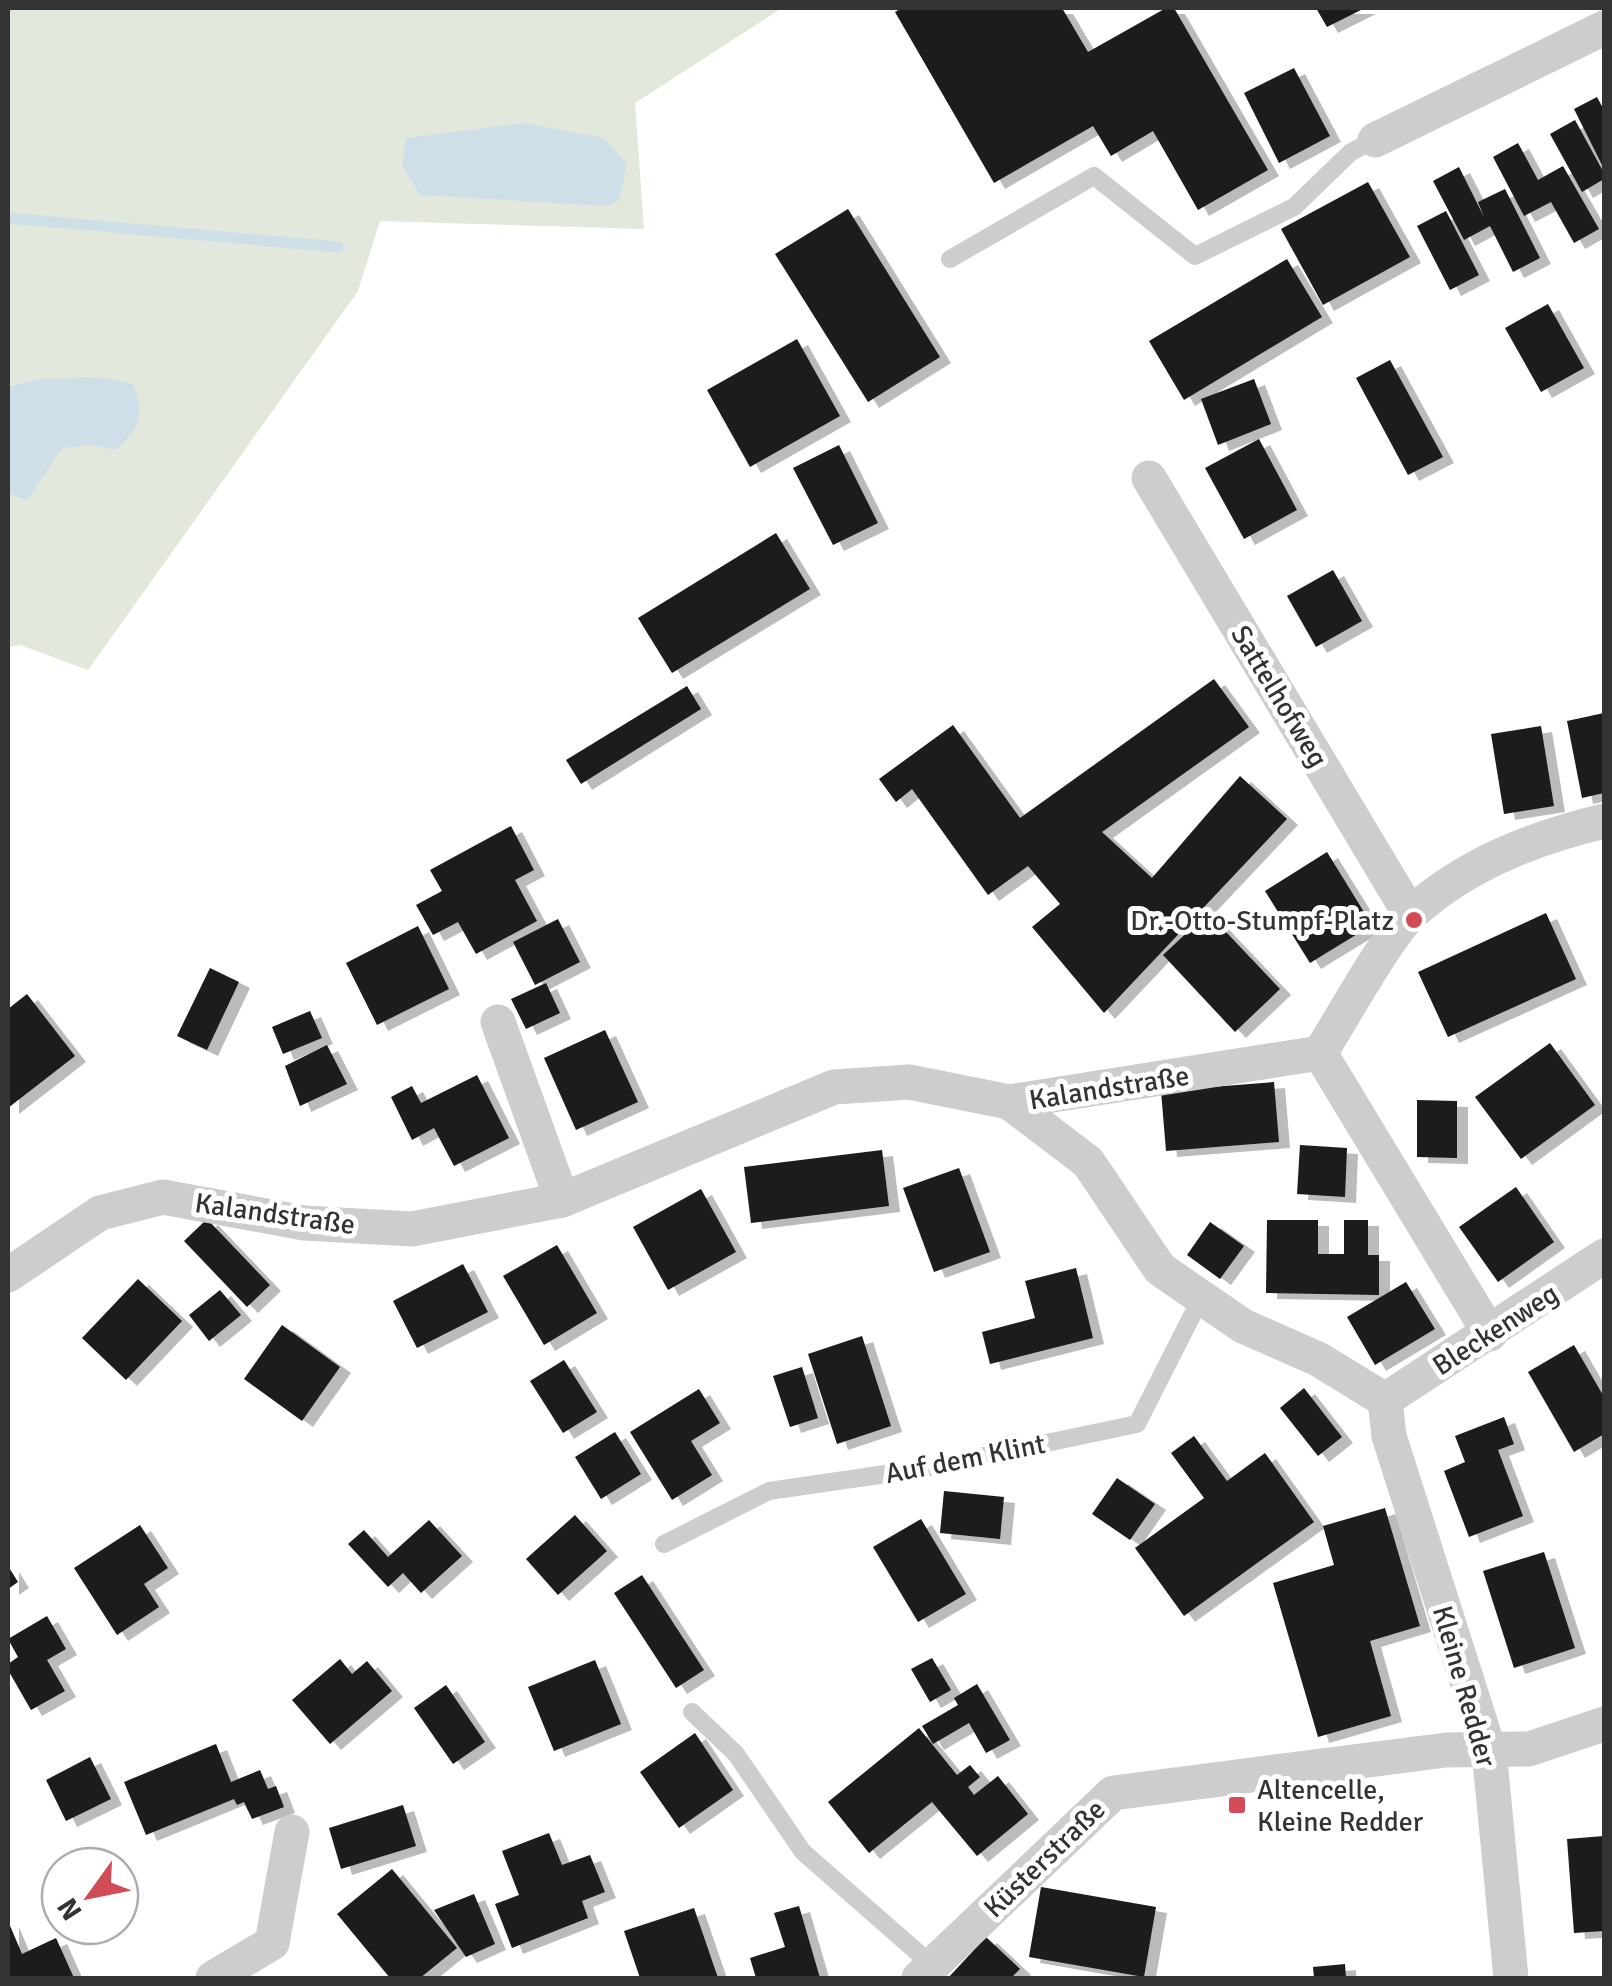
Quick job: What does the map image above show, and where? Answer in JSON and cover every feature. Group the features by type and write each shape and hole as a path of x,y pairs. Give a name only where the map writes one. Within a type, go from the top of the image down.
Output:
{"street":[{"path":"1375,140 1604,28"},
{"name":"Sattelhofweg","path":"1150,478 1410,914"},
{"path":"1490,1334 1320,1053 1410,914 1474,868 1522,845 1604,821"},
{"path":"498,1022 562,1200"},
{"name":"Kalandstraße","path":"8,1276 100,1213 164,1197 304,1222 412,1228 562,1200 834,1087 909,1082 1008,1102 1320,1053"},
{"path":"1008,1102 1088,1162 1160,1269 1243,1326 1318,1359 1385,1400"},
{"name":"Bleckenweg","path":"1385,1400 1604,1256"},
{"name":"Kleine Redder","path":"1385,1400 1389,1436 1489,1750 1511,1978"},
{"name":"Küsterstraße","path":"925,1972 1114,1792 1446,1750 1529,1749 1604,1724"},
{"path":"213,1978 272,1942 292,1832"}],"lane":[{"path":"950,258 1094,176 1195,256 1294,207 1351,152 1375,140"},
{"name":"Auf dem Klint","path":"664,1544 769,1490 927,1468 1136,1424 1202,1298"},
{"path":"692,1712 736,1754 803,1852 925,1972"}],"shaded area":[{"path":"8,8 782,8 635,103 644,229 380,221 358,291 88,670 20,645 8,647"},
{"path":"524,123 604,138 627,164 619,201 606,206 420,195 402,166 406,138"},
{"path":"98,377 133,384 139,413 130,436 115,450 91,445 62,448 27,500 8,493 8,387 38,379"}],"building":[{"path":"902,8 1062,8 1088,52 1166,8 1174,8 1268,170 1198,210 1153,131 1111,156 1093,126 994,183 895,12"},
{"path":"1316,8 1365,8 1327,27"},
{"path":"1294,68 1330,136 1279,163 1244,93"},
{"path":"1597,97 1604,110 1604,169 1574,109"},
{"path":"1575,120 1604,173 1604,179 1582,192 1550,134"},
{"path":"1518,143 1538,180 1563,166 1599,229 1574,243 1551,202 1524,216 1493,157"},
{"path":"1459,167 1484,217 1478,202 1505,189 1540,258 1513,272 1490,226 1464,240 1433,181"},
{"path":"1368,182 1410,257 1323,305 1281,229"},
{"path":"848,209 940,357 868,402 775,254"},
{"path":"1446,211 1479,275 1450,290 1417,226"},
{"path":"1287,259 1322,317 1184,400 1149,341"},
{"path":"1548,304 1584,368 1541,392 1505,328"},
{"path":"797,339 840,416 750,467 707,390"},
{"path":"1390,360 1443,457 1408,475 1356,378"},
{"path":"1254,379 1271,424 1218,445 1201,399"},
{"path":"1259,439 1297,510 1244,539 1205,468"},
{"path":"839,445 878,523 833,545 793,468"},
{"path":"776,533 810,589 672,673 638,618"},
{"path":"1333,570 1362,621 1316,647 1287,596"},
{"path":"1214,679 1249,727 1102,832 1152,878 1240,776 1287,819 1104,1013 1032,927 1060,904 1028,866 988,895 912,789 896,802 879,779 953,725 1020,818"},
{"path":"687,686 701,709 581,784 566,760"},
{"path":"1604,713 1604,793 1582,798 1567,721"},
{"path":"1541,726 1554,806 1504,814 1491,734"},
{"path":"511,826 534,870 515,880 537,921 476,954 458,922 433,935 416,905 442,891 430,870"},
{"path":"1327,852 1372,925 1310,963 1265,891"},
{"path":"1208,913 1280,989 1235,1032 1163,955"},
{"path":"1546,913 1576,979 1448,1037 1418,972"},
{"path":"558,919 580,962 535,985 513,942"},
{"path":"418,926 449,989 377,1025 346,963"},
{"path":"210,968 239,982 207,1050 177,1036"},
{"path":"546,983 560,1013 526,1029 511,999"},
{"path":"27,994 75,1056 8,1108 8,1009"},
{"path":"310,1011 322,1038 283,1054 272,1027"},
{"path":"605,1030 638,1102 576,1130 544,1058"},
{"path":"1550,1043 1595,1105 1521,1159 1475,1097"},
{"path":"327,1045 347,1084 300,1106 285,1066"},
{"path":"477,1075 509,1138 454,1166 434,1128 412,1140 391,1097 412,1086 421,1103"},
{"path":"1274,1082 1279,1142 1166,1151 1161,1091"},
{"path":"1417,1100 1457,1101 1457,1158 1417,1157"},
{"path":"1300,1145 1347,1148 1345,1197 1297,1194"},
{"path":"882,1150 889,1206 751,1223 744,1167"},
{"path":"959,1168 990,1252 934,1272 903,1188"},
{"path":"1516,1187 1554,1242 1498,1282 1459,1227"},
{"path":"701,1189 736,1252 668,1290 633,1227"},
{"path":"207,1219 270,1285 247,1307 184,1241"},
{"path":"1267,1220 1318,1220 1318,1254 1344,1254 1344,1220 1368,1220 1368,1255 1379,1255 1379,1295 1266,1293"},
{"path":"1210,1222 1244,1246 1220,1279 1187,1255"},
{"path":"557,1245 597,1313 544,1345 503,1276"},
{"path":"463,1264 488,1312 417,1348 393,1301"},
{"path":"1076,1268 1093,1338 990,1364 982,1332 1035,1318 1025,1281"},
{"path":"138,1279 182,1321 126,1380 82,1338"},
{"path":"1406,1282 1435,1329 1375,1365 1347,1317"},
{"path":"220,1290 241,1315 209,1341 189,1315"},
{"path":"282,1325 340,1367 302,1421 244,1379"},
{"path":"862,1336 891,1426 837,1444 808,1354"},
{"path":"1574,1345 1604,1397 1604,1434 1574,1452 1528,1372"},
{"path":"564,1360 597,1412 563,1433 530,1381"},
{"path":"802,1367 818,1418 790,1427 773,1376"},
{"path":"1304,1388 1342,1437 1318,1456 1280,1408"},
{"path":"699,1389 720,1423 691,1441 712,1475 672,1500 630,1432"},
{"path":"1504,1417 1514,1444 1498,1450 1523,1516 1469,1537 1444,1471 1465,1462 1455,1436"},
{"path":"615,1432 641,1474 601,1499 575,1457"},
{"path":"1194,1436 1227,1481 1265,1453 1314,1522 1184,1616 1135,1548 1204,1498 1171,1453"},
{"path":"1117,1478 1155,1504 1130,1540 1092,1514"},
{"path":"944,1491 1004,1497 1000,1539 940,1533"},
{"path":"1385,1508 1420,1626 1370,1641 1391,1716 1318,1737 1273,1583 1334,1565 1323,1526"},
{"path":"575,1515 607,1551 558,1595 526,1559"},
{"path":"921,1519 966,1594 918,1622 873,1547"},
{"path":"429,1520 462,1556 421,1593 403,1573 388,1587 348,1544 364,1530 388,1557"},
{"path":"140,1525 168,1568 144,1584 159,1607 117,1635 74,1568"},
{"path":"1544,1552 1575,1648 1514,1668 1483,1571"},
{"path":"8,1566 18,1582 8,1589"},
{"path":"642,1575 704,1670 676,1688 614,1593"},
{"path":"47,1616 66,1649 47,1660 65,1691 31,1710 8,1670 8,1664 18,1657 8,1639"},
{"path":"932,1658 951,1690 930,1702 911,1669"},
{"path":"340,1659 352,1674 367,1661 392,1691 330,1744 292,1700"},
{"path":"595,1660 621,1724 554,1751 528,1687"},
{"path":"977,1684 1010,1740 986,1753 969,1723 933,1744 922,1726 958,1705 954,1698"},
{"path":"446,1685 485,1742 453,1764 414,1708"},
{"path":"919,1728 957,1775 970,1765 980,1777 968,1787 974,1795 998,1776 1028,1814 977,1856 932,1802 869,1853 828,1802"},
{"path":"695,1733 733,1790 679,1828 640,1772"},
{"path":"216,1744 231,1782 260,1770 268,1789 276,1786 284,1807 252,1819 244,1802 237,1805 234,1799 146,1835 124,1782"},
{"path":"90,1757 111,1799 66,1821 46,1780"},
{"path":"403,1805 416,1846 341,1869 329,1828"},
{"path":"549,1833 562,1865 590,1855 605,1892 582,1901 588,1918 512,1948 495,1904 519,1895 502,1851"},
{"path":"1604,1836 1604,1931 1574,1933 1567,1839"},
{"path":"392,1869 457,1948 420,1978 390,1978 337,1914"},
{"path":"1041,1887 1156,1907 1144,1977 1029,1957"},
{"path":"474,1894 495,1944 466,1957 434,1910"},
{"path":"799,1906 820,1978 756,1978 750,1958 785,1947 774,1913"},
{"path":"694,1908 718,1978 640,1978 624,1931"},
{"path":"8,1921 22,1954 40,1946 60,1946 74,1978 8,1978"},
{"path":"986,1937 1020,1969 1011,1978 948,1978"},
{"path":"1345,1964 1346,1978 1314,1978 1313,1967"}],"waterway":[{"path":"8,218 338,247"}],"place":[{"name":"Dr.-Otto-Stumpf-Platz","path":"1414,920"},
{"name":"Altencelle, Kleine Redder","path":"1237,1805"}]}
